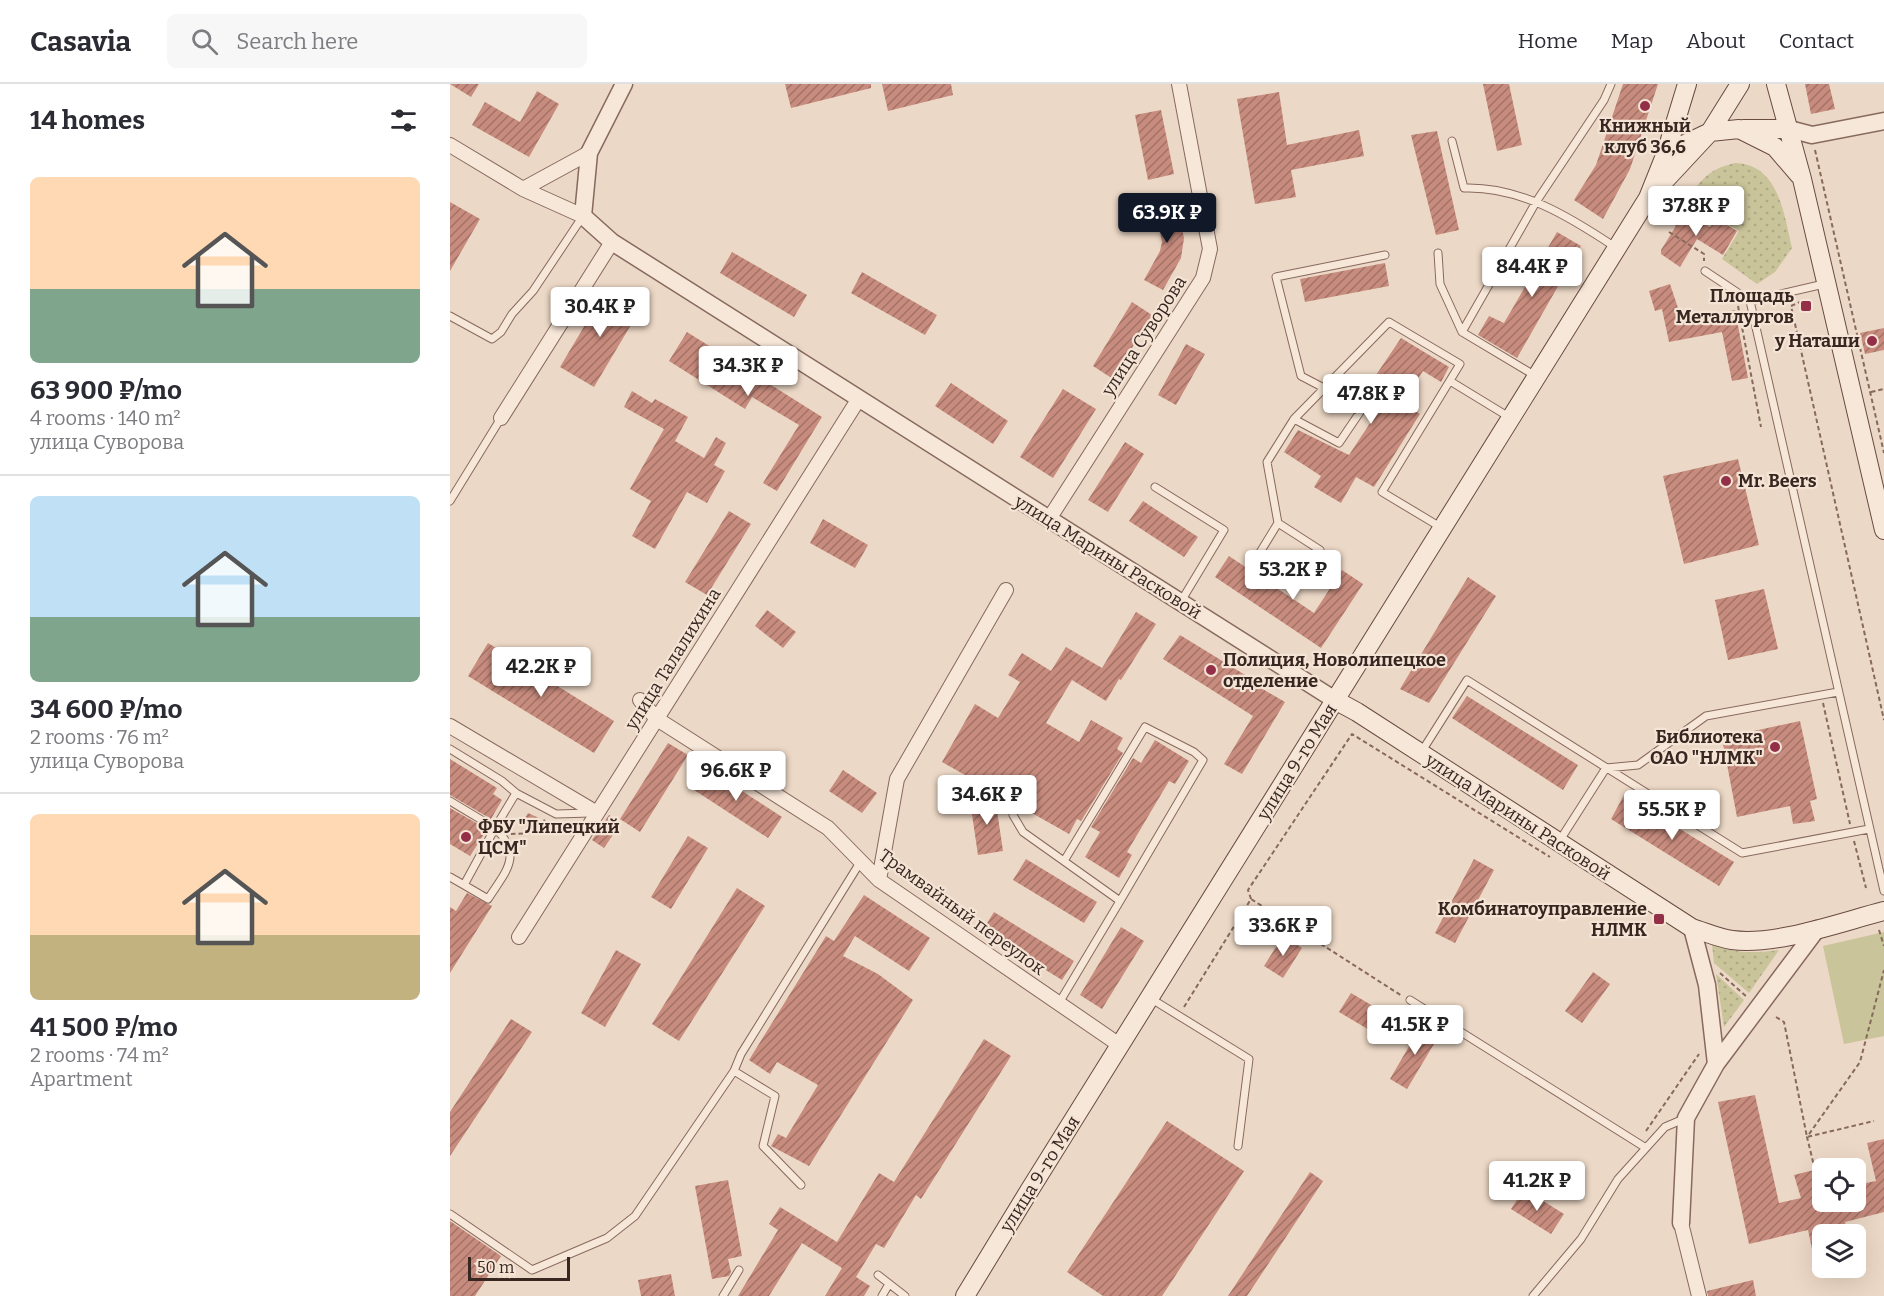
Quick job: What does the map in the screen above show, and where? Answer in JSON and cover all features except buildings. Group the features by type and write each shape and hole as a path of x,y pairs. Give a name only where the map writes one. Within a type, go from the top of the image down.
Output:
{"main road":[{"path":"1648,198 1666,153 1687,84"},
{"path":"1648,198 1710,132 1740,84"},
{"path":"1776,84 1802,179 1884,530"},
{"path":"1666,153 1710,132 1739,129 1789,129"},
{"path":"1739,129 1775,147 1802,179"},
{"name":"улица 9-го Мая","path":"965,1296 1648,198"},
{"name":"улица Марины Расковой","path":"1335,700 1420,754 1556,851 1692,928"},
{"path":"1692,928 1731,940 1757,941 1817,929 1884,911"}],"street":[{"path":"583,216 588,153 624,84"},
{"name":"улица Суворова","path":"1049,519 1203,278 1210,249 1179,84"},
{"path":"1789,129 1812,135 1884,123"},
{"name":"улица Марины Расковой","path":"450,145 523,189 583,216 612,243 1335,700"},
{"path":"523,189 588,153"},
{"path":"501,418 612,243"},
{"name":"улица Талалихина","path":"519,937 858,400"},
{"path":"879,880 897,779 1006,590"},
{"name":"Трамвайный переулок","path":"640,700 657,719 828,828 879,880 1120,1046"},
{"path":"450,726 597,813"},
{"path":"1692,928 1707,985 1716,1064"},
{"path":"1699,1296 1681,1223 1686,1118 1716,1064 1817,929"}],"lane":[{"path":"1462,332 1536,202 1604,100 1611,84"},
{"path":"1452,141 1464,188 1482,187 1527,197 1572,218 1617,248"},
{"path":"450,316 492,339 501,332 512,314 533,291 583,216"},
{"path":"1438,253 1440,284 1462,332 1537,377"},
{"path":"1294,419 1339,443 1360,412 1301,376 1276,277 1385,255"},
{"path":"1706,272 1750,301 1884,891"},
{"path":"1750,301 1827,286"},
{"path":"1278,523 1320,550 1299,582 1259,554 1278,523 1267,462 1294,419 1389,322 1460,364 1382,492 1442,528"},
{"path":"1449,381 1511,418"},
{"path":"450,501 501,418"},
{"path":"1155,487 1224,530 1180,603"},
{"path":"1420,754 1467,681 1742,853 1869,829"},
{"path":"1606,768 1638,765 1706,716 1838,692"},
{"path":"1059,1003 1203,760 1194,752 1145,727 1064,861"},
{"path":"450,749 502,781 516,793 556,814 597,813"},
{"path":"1556,851 1606,768"},
{"path":"464,885 516,793"},
{"path":"450,801 495,828 508,843 511,852 510,861 489,900 450,877"},
{"path":"1013,815 1023,832 1120,901"},
{"path":"450,1214 532,1270 607,1238 635,1216 734,1071 741,1054 861,861"},
{"path":"1150,998 1249,1059 1238,1146"},
{"path":"1410,1000 1646,1148"},
{"path":"734,1071 775,1096 763,1146 801,1185"},
{"path":"1533,1296 1581,1239 1618,1179 1665,1127 1686,1118"},
{"path":"723,1296 739,1270"},
{"path":"878,1275 905,1296"},
{"path":"882,1296 889,1284"}],"path":[{"path":"1812,135 1884,453"},
{"path":"1669,232 1704,254 1706,272"},
{"path":"1845,279 1791,306 1884,720"},
{"path":"1735,291 1761,427"},
{"path":"1871,392 1884,389"},
{"path":"1821,694 1866,888"},
{"path":"1410,1000 1251,899 1248,890 1352,734 1556,851"},
{"path":"501,834 538,833 545,819 556,814"},
{"path":"1179,1016 1251,899"},
{"path":"1878,930 1884,946"},
{"path":"1714,969 1747,997"},
{"path":"1807,1137 1860,1062 1884,970"},
{"path":"1776,1017 1784,1022 1812,1158"},
{"path":"1638,1143 1699,1056 1698,1045"},
{"path":"1807,1137 1874,1121"}],"shaded area":[{"path":"1735,163 1750,166 1761,172 1770,182 1782,207 1792,248 1775,272 1757,284 1722,259 1739,231 1712,215 1706,223 1683,208 1703,179 1716,169"},
{"path":"1884,932 1884,1036 1844,1044 1823,946"},
{"path":"1712,944 1729,950 1745,952 1779,950 1749,993 1714,963"},
{"path":"1716,974 1744,1000 1724,1027"}],"place":[{"name":"Книжный клуб 36,6","path":"1645,106"},
{"name":"Площадь Металлургов","path":"1806,306"},
{"name":"у Наташи","path":"1872,341"},
{"name":"Mr. Beers","path":"1726,481"},
{"name":"Полиция, Новолипецкое отделение","path":"1211,670"},
{"name":"Библиотека ОАО \"НЛМК\"","path":"1775,747"},
{"name":"ФБУ \"Липецкий ЦСМ\"","path":"466,837"},
{"name":"Комбинатоуправление НЛМК","path":"1659,919"}]}
